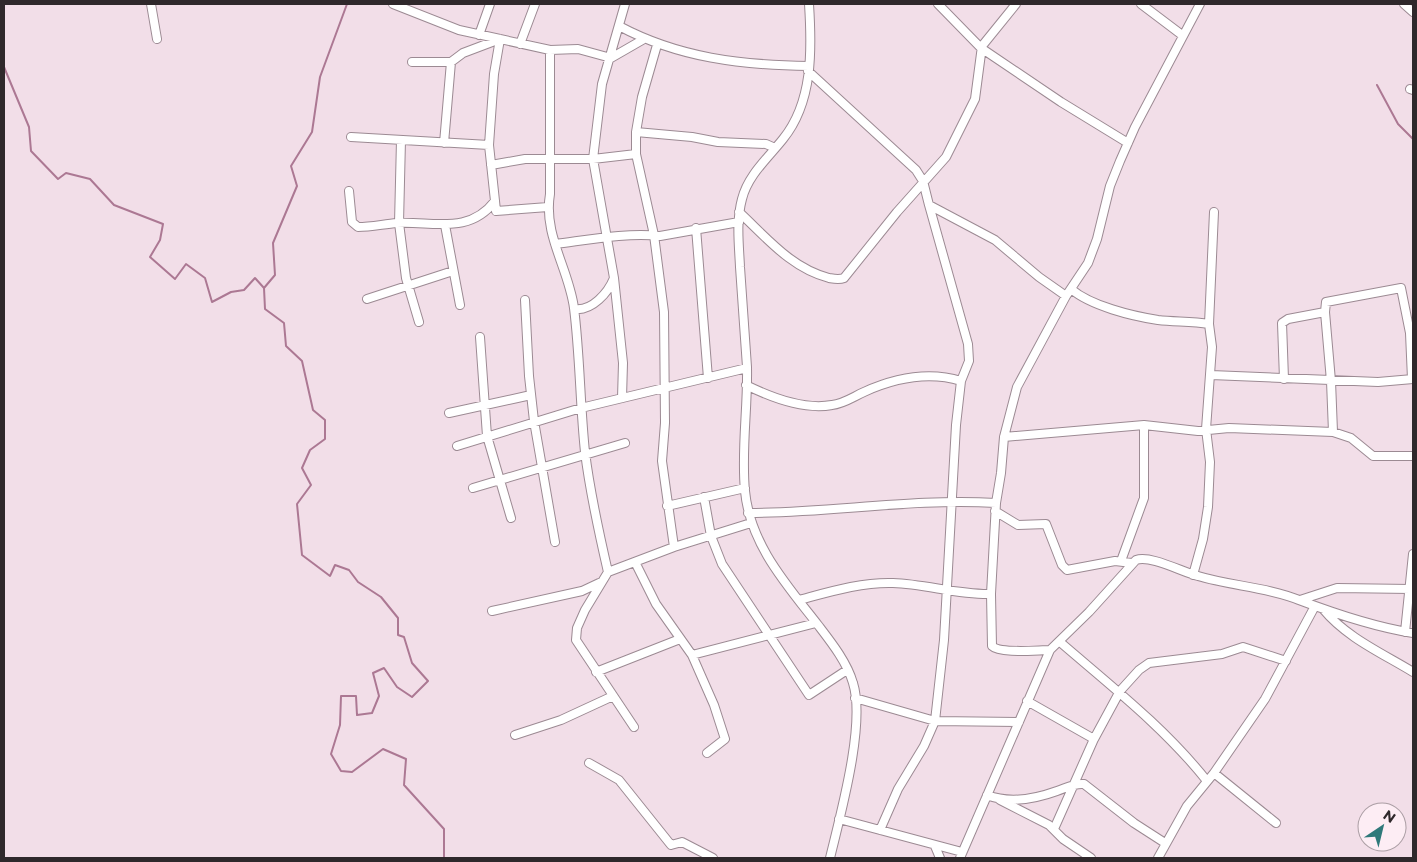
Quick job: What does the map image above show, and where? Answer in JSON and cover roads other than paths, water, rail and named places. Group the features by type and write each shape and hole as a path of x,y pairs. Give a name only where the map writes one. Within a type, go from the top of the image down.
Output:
{"street":[{"path":"151,4 157,39"},
{"path":"393,4 441,24 479,35 550,50 582,50 611,58 644,40"},
{"path":"479,35 490,4"},
{"path":"520,44 535,4"},
{"path":"622,398 623,363 614,278 593,159 602,84 625,4"},
{"path":"809,4 811,33 808,68 799,114 749,180 739,212 747,368 745,488 751,523 771,564 816,623 848,670 853,683 855,698 851,760 830,858"},
{"path":"938,4 981,48 1061,102 1128,143"},
{"path":"739,212 799,266 822,276 841,280 848,275 923,181 939,167 971,111 976,93 981,48 987,37 1016,4"},
{"path":"1141,4 1182,35"},
{"path":"1050,650 1006,651 993,648 992,594 996,507 1004,438 1017,387 1093,250 1110,186 1128,143 1182,35 1200,4"},
{"path":"1404,4 1413,12"},
{"path":"619,26 657,45 710,59 808,68 911,165 923,181 968,344 969,361 961,381 950,500 944,640 935,721 924,746 898,789 880,830"},
{"path":"412,62 451,62 464,53 500,39"},
{"path":"500,39 494,74 489,145 496,211 548,207"},
{"path":"657,45 645,85 636,132 636,154 654,234 664,312 666,387 662,461 674,547"},
{"path":"550,50 550,194 548,207 555,244 571,284 575,309 581,408 586,454 608,572 590,600 578,628 576,638 596,672 634,727"},
{"path":"444,142 451,62"},
{"path":"636,132 692,136 718,142 766,144 775,148"},
{"path":"351,136 489,145"},
{"path":"400,140 399,223 407,286 419,322"},
{"path":"491,165 550,158 593,159 636,154"},
{"path":"349,191 351,219 355,226 399,223 456,224 486,213 495,201"},
{"path":"929,205 995,240 1039,277 1068,293 1140,316 1209,324"},
{"path":"1193,575 1203,539 1208,507 1210,462 1206,429 1211,375 1209,324 1214,212"},
{"path":"555,244 608,237 654,234 660,236 696,228 739,222"},
{"path":"445,225 460,304"},
{"path":"696,228 708,378"},
{"path":"368,299 454,272"},
{"path":"575,309 585,308 594,303 614,278"},
{"path":"1211,375 1331,381 1378,382 1413,379 1410,333 1401,288 1328,300 1325,304 1331,381 1333,432"},
{"path":"525,300 534,421 556,542"},
{"path":"1284,379 1282,323 1288,319 1325,312"},
{"path":"480,337 487,436 510,518"},
{"path":"457,446 581,408 747,368"},
{"path":"746,385 774,397 823,406 843,402 873,388 895,381 940,375 961,381"},
{"path":"449,413 484,407 531,394"},
{"path":"1004,438 1144,425 1206,429 1230,428 1333,432 1351,438 1374,456 1413,456"},
{"path":"1121,561 1144,498 1144,425"},
{"path":"473,488 499,482 542,466 625,442"},
{"path":"667,506 745,488"},
{"path":"704,497 711,536 730,578 809,695 848,670"},
{"path":"748,512 803,511 950,500 996,507 1018,525 1046,524 1062,564 1067,570 1121,561 1132,563"},
{"path":"608,572 674,547 751,523"},
{"path":"1404,632 1412,588 1413,554"},
{"path":"839,819 961,855 1050,650 1060,642 1132,563 1140,558 1193,575 1300,600 1363,622 1413,633"},
{"path":"635,562 656,604 692,655 725,737 723,741 707,753"},
{"path":"492,612 582,591 603,581"},
{"path":"799,600 850,587 890,583 946,591 992,594"},
{"path":"1300,600 1337,588 1412,588"},
{"path":"1158,858 1164,843 1187,806 1214,773 1265,699 1315,606"},
{"path":"1323,609 1353,636 1413,672"},
{"path":"692,655 767,634 816,623"},
{"path":"596,672 680,639"},
{"path":"1060,642 1120,691 1179,747 1207,781"},
{"path":"1054,829 1094,739 1120,691 1149,663 1222,654 1244,647 1286,661"},
{"path":"515,734 561,720 613,696"},
{"path":"855,698 935,721 1018,722"},
{"path":"1027,700 1094,739"},
{"path":"589,763 619,780 671,845 682,842 713,858"},
{"path":"1214,773 1276,822"},
{"path":"998,799 1028,799 1072,785 1084,784 1093,789 1134,824 1164,843"},
{"path":"987,796 998,799 1046,823 1063,839 1091,858"},
{"path":"935,846 940,858"}],"waterway":[{"path":"264,288 275,275 273,243 297,186 291,166 312,132 320,77 347,4"},
{"path":"4,67 29,127 31,151 58,179 66,173 90,179 114,205 163,224 160,240 150,257 175,279 186,264 205,278 212,302 231,292 244,290 255,278 264,288 265,309 284,323 286,346 302,361 313,410 325,420 325,439 310,450 302,468 311,485 297,504 302,555 330,576 335,565 349,570 358,582 381,597 398,618 398,635 404,637 412,663 428,681 412,697 397,687 384,668 373,673 379,696 372,713 357,715 356,696 341,696 340,725 331,754 341,771 352,772 383,749 406,759 404,785 444,829 444,858"},
{"path":"1377,85 1398,124 1413,139"}]}
